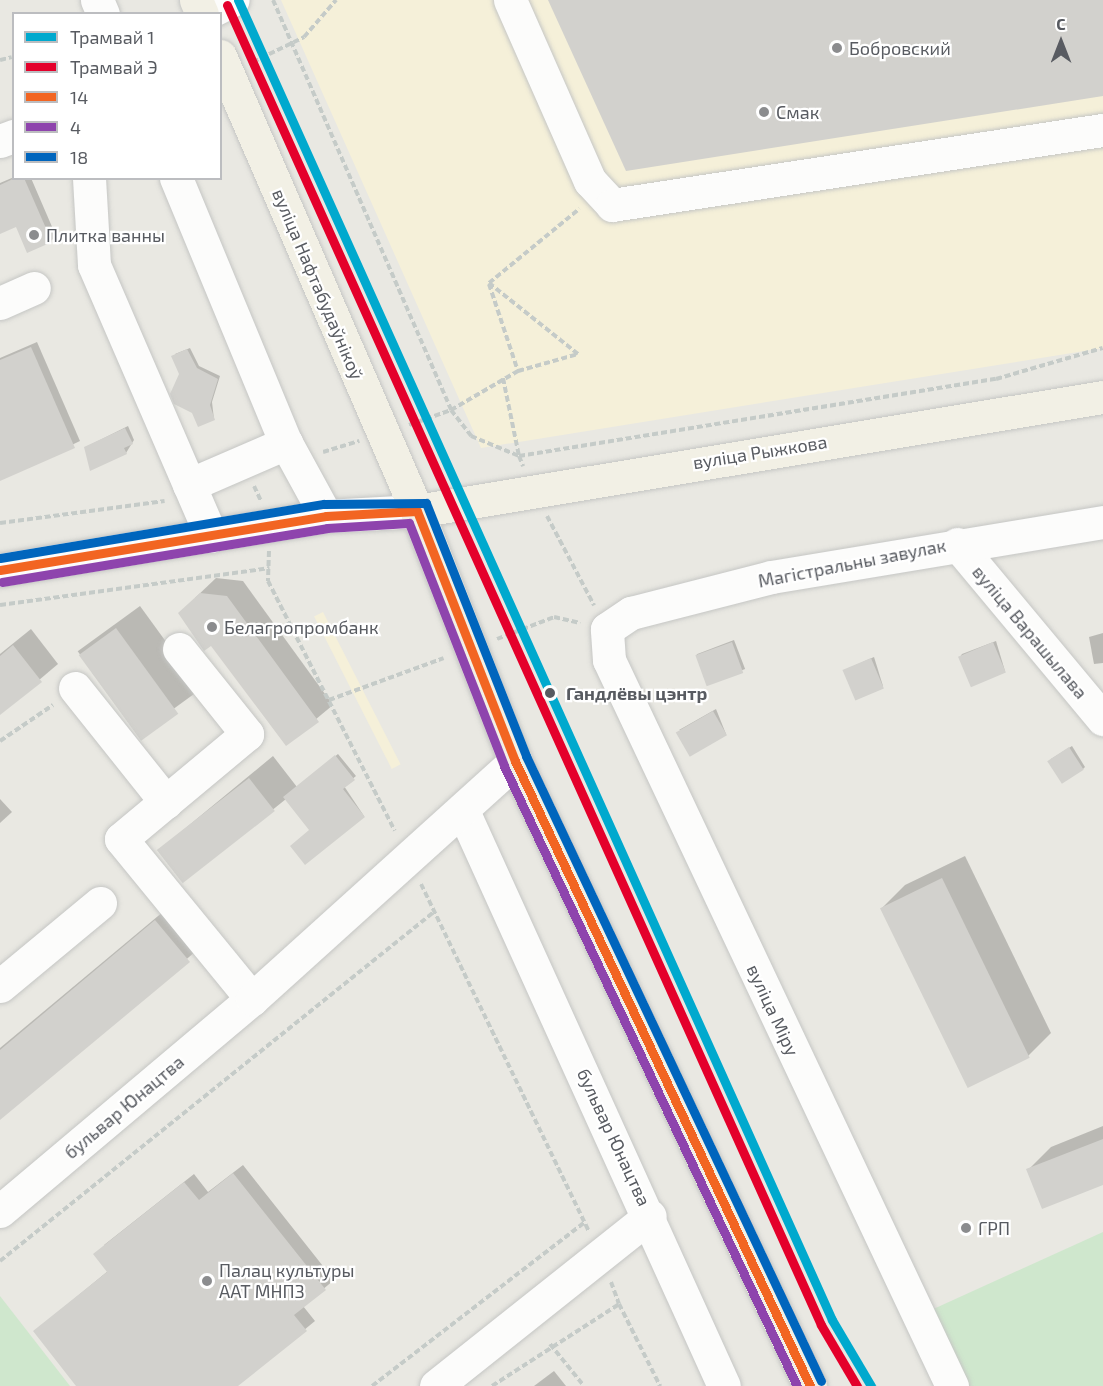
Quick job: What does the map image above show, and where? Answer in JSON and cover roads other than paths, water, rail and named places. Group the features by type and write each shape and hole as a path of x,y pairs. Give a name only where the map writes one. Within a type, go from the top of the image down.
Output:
{"main road":[{"name":"вуліца Нафтабудаўнікоў","path":"224,66 417,511"},
{"name":"вуліца Рыжкова","path":"417,511 1103,396"},
{"path":"417,511 515,761 810,1386"}],"street":[{"path":"208,12 233,0"},
{"path":"510,0 600,191 612,205 1103,130"},
{"path":"89,180 94,265 211,536"},
{"path":"177,180 291,451 326,516"},
{"path":"0,303 34,288"},
{"path":"192,491 291,451"},
{"path":"0,570 326,516 417,511"},
{"name":"Магістральны завулак","path":"607,629 631,613 771,577 957,544 1103,522"},
{"name":"вуліца Варашылава","path":"957,544 1103,719"},
{"name":"вуліца Міру","path":"607,629 609,660 952,1386"},
{"path":"179,649 247,734 121,838 252,999"},
{"path":"75,688 166,802"},
{"name":"бульвар Юнацтва","path":"0,1211 252,999 464,811 515,761"},
{"name":"бульвар Юнацтва","path":"436,1386 603,1258 650,1216 464,811"},
{"path":"0,986 100,903"},
{"path":"650,1216 724,1386"}],"tram line":[{"name":"1","path":"238,0 832,1320 871,1386"},
{"name":"Э","path":"227,5 821,1325 857,1386"}],"place":[{"name":"Бобровский","path":"837,48"},
{"name":"Смак","path":"764,112"},
{"name":"Плитка ванны","path":"34,235"},
{"name":"Белагропромбанк","path":"212,627"},
{"name":"Гандлёвы цэнтр","path":"550,693"},
{"name":"ГРП","path":"966,1228"},
{"name":"Палац культуры ААТ МНПЗ","path":"207,1281"}]}
